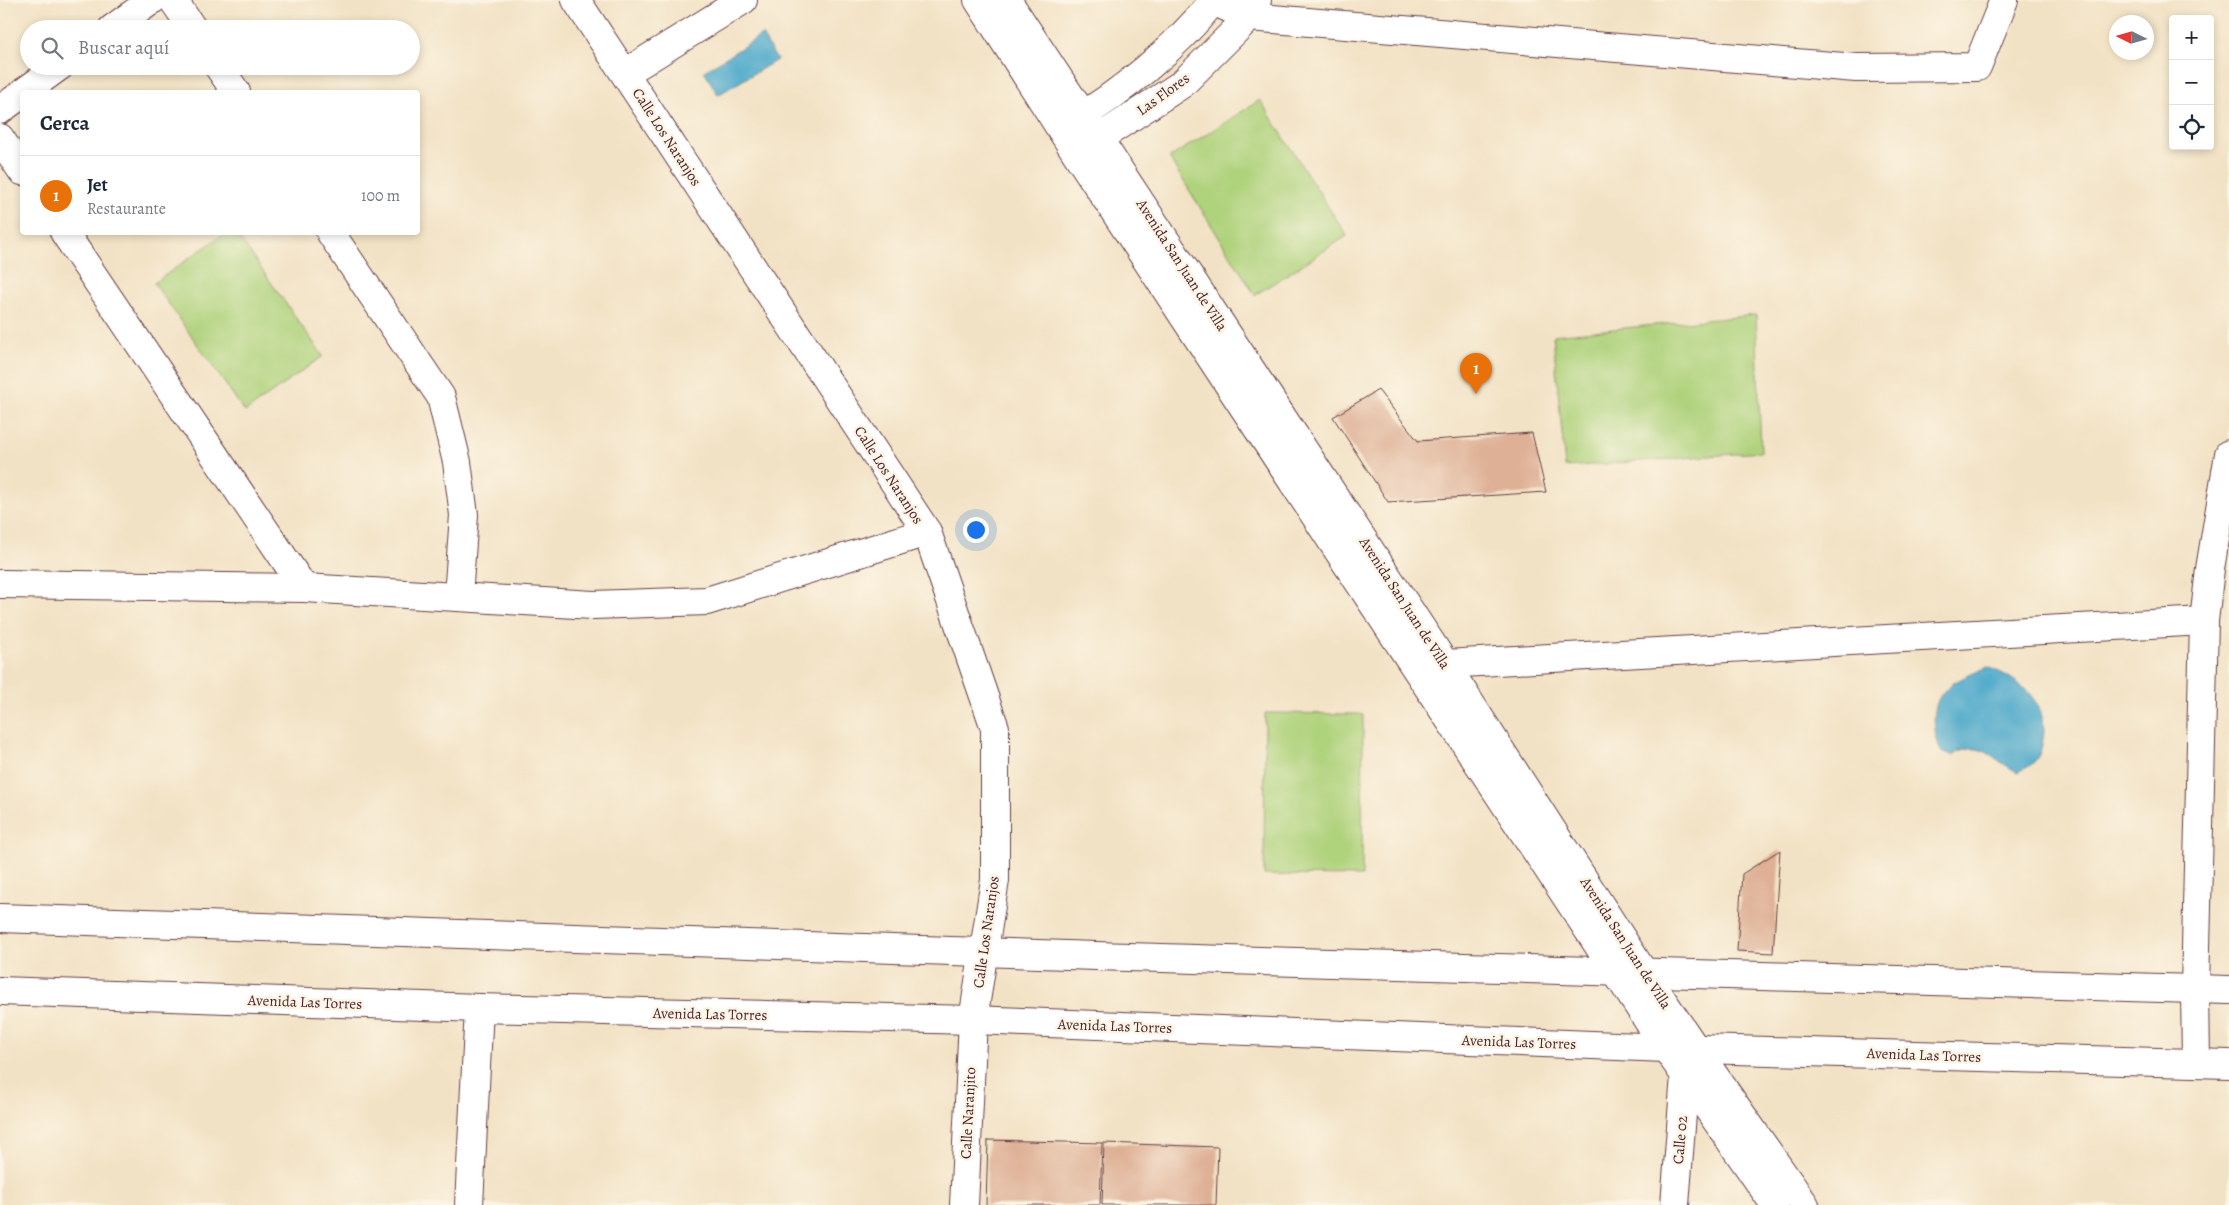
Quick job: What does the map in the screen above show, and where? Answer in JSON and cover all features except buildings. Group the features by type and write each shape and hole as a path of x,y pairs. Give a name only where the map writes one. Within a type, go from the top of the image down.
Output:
{"street":[{"path":"124,20 152,0"},
{"path":"173,0 187,20"},
{"name":"Calle Los Naranjos","path":"576,0 927,532 995,728 996,880 973,1020"},
{"path":"625,73 743,0"},
{"name":"Avenida San Juan de Villa","path":"978,0 1072,123 1434,670 1694,1048 1805,1205"},
{"name":"Avenida San Juan de Villa","path":"1007,0 1072,123"},
{"path":"1213,1 1253,8 1856,68 1977,67 2004,0"},
{"name":"Las Flores","path":"1072,123 1157,60 1213,1"},
{"name":"Las Flores","path":"1087,146 1182,84 1253,8"},
{"path":"27,90 48,75"},
{"path":"224,75 235,90"},
{"path":"0,110 20,95"},
{"path":"0,138 20,168"},
{"path":"66,235 304,588"},
{"path":"332,235 442,398 457,462 464,515 458,597"},
{"path":"2196,1063 2195,988 2204,622 2210,569 2229,454"},
{"path":"0,584 304,588 593,604 707,600 927,532"},
{"path":"1434,670 2204,622"},
{"name":"Avenida San Juan de Villa","path":"1434,670 1617,972 1666,1048 1775,1205"},
{"path":"0,918 984,952 2229,990"},
{"name":"Avenida Las Torres","path":"0,991 479,1008 973,1020 1666,1048 2229,1064"},
{"path":"469,1205 479,1008"},
{"name":"Calle Naranjito","path":"964,1205 973,1020"},
{"name":"Calle 02","path":"1675,1205 1685,1075"}],"green space":[{"path":"1260,100 1347,236 1255,295 1169,158"},
{"path":"222,235 237,235 323,356 245,412 154,283"},
{"path":"1756,315 1761,452 1565,467 1553,335"},
{"path":"1265,713 1363,714 1362,876 1264,875"}],"water":[{"path":"762,35 777,60 718,95 704,71"},
{"path":"1988,667 2000,672 2023,687 2031,696 2043,718 2044,731 2039,755 2031,765 2018,772 1980,750 1963,750 1952,755 1941,751 1936,737 1934,720 1936,704 1944,691 1953,683"}],"place":[{"name":"Jet","path":"1476,394"}]}
